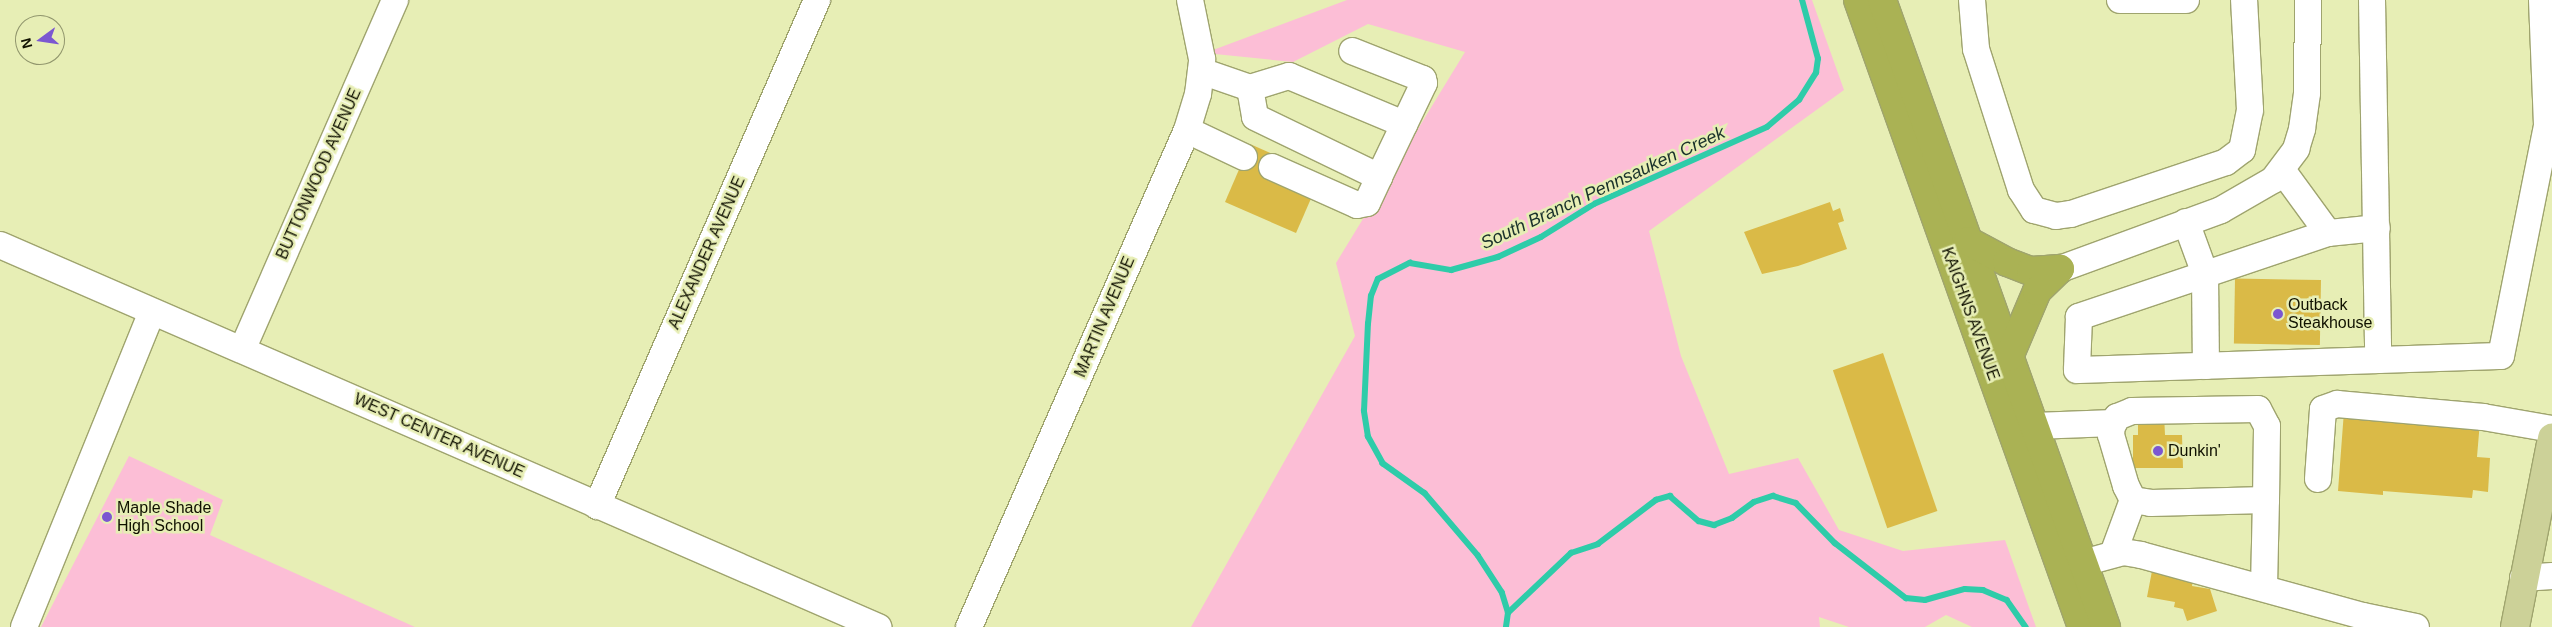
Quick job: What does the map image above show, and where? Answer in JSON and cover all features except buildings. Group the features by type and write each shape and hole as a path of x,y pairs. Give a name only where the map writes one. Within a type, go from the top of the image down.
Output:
{"highway":[{"name":"KAIGHNS AVENUE","path":"1858,0 2082,627"},
{"name":"KAIGHNS AVENUE","path":"1882,0 2106,627"},
{"path":"1968,241 2007,262 2031,271 2060,269"},
{"path":"2010,357 2037,291 2060,269"}],"main road":[{"path":"2515,627 2523,578 2552,438"}],"street":[{"name":"BUTTONWOOD AVENUE","path":"243,348 395,0"},
{"name":"ALEXANDER AVENUE","path":"597,506 817,0"},
{"name":"MARTIN AVENUE","path":"969,627 1186,130 1198,94 1202,71 1200,43 1190,0"},
{"path":"1972,0 1976,49 2021,190 2034,210 2056,216 2071,214 2226,162 2242,150 2250,110 2244,0"},
{"path":"2120,0 2186,0"},
{"path":"2060,269 2186,222 2252,194 2282,170 2296,149 2302,130 2307,93 2308,0"},
{"path":"2372,0 2378,360"},
{"path":"2377,228 2328,233 2079,317 2077,370 2501,356 2547,125 2542,0"},
{"path":"1272,167 1357,206 1367,203 1424,83 1423,79 1352,51"},
{"path":"1202,71 1250,88 1290,76 1404,124"},
{"path":"1250,88 1255,117 1379,177"},
{"path":"1186,130 1244,156"},
{"path":"2282,170 2328,233"},
{"path":"2186,222 2205,274 2206,366"},
{"name":"WEST CENTER AVENUE","path":"0,246 152,312 243,348 597,506 878,627"},
{"path":"24,627 152,312"},
{"path":"2318,480 2323,409 2337,404 2483,417 2552,429"},
{"path":"2113,554 2133,500 2126,486 2111,435 2117,417 2132,411 2258,409 2267,426 2264,587"},
{"path":"2034,426 2114,423"},
{"path":"2133,500 2151,503 2266,500"},
{"path":"2083,563 2123,552 2141,555 2264,587 2300,599 2412,627"},
{"path":"2523,578 2552,576"}],"shaded area":[{"path":"1347,0 1812,0 1844,90 1649,231 1681,356 1729,474 1798,458 1839,530 1903,551 2005,540 2036,627 1972,627 1946,615 1925,627 1849,627 1819,617 1820,627 1191,627 1355,336 1336,263 1465,52 1368,24 1293,62 1205,53"},
{"name":"Maple Shade High School","path":"129,456 223,500 210,535 415,627 41,627"}],"waterway":[{"name":"South Branch Pennsauken Creek","path":"1506,627 1508,613 1502,593 1478,556 1425,494 1383,464 1368,437 1364,411 1368,324 1371,296 1378,279 1410,263 1451,270 1498,257 1541,237 1594,204 1767,127 1799,100 1816,73 1818,59 1802,0"},
{"path":"1508,613 1571,553 1598,544 1656,500 1670,496 1699,521 1714,525 1732,518 1754,502 1773,496 1796,503 1835,543 1906,598 1925,600 1965,589 1983,590 2007,600 2026,627"}],"place":[{"name":"Outback Steakhouse","path":"2278,314"},
{"name":"Dunkin'","path":"2158,451"},
{"name":"Maple Shade High School","path":"107,517"}]}
